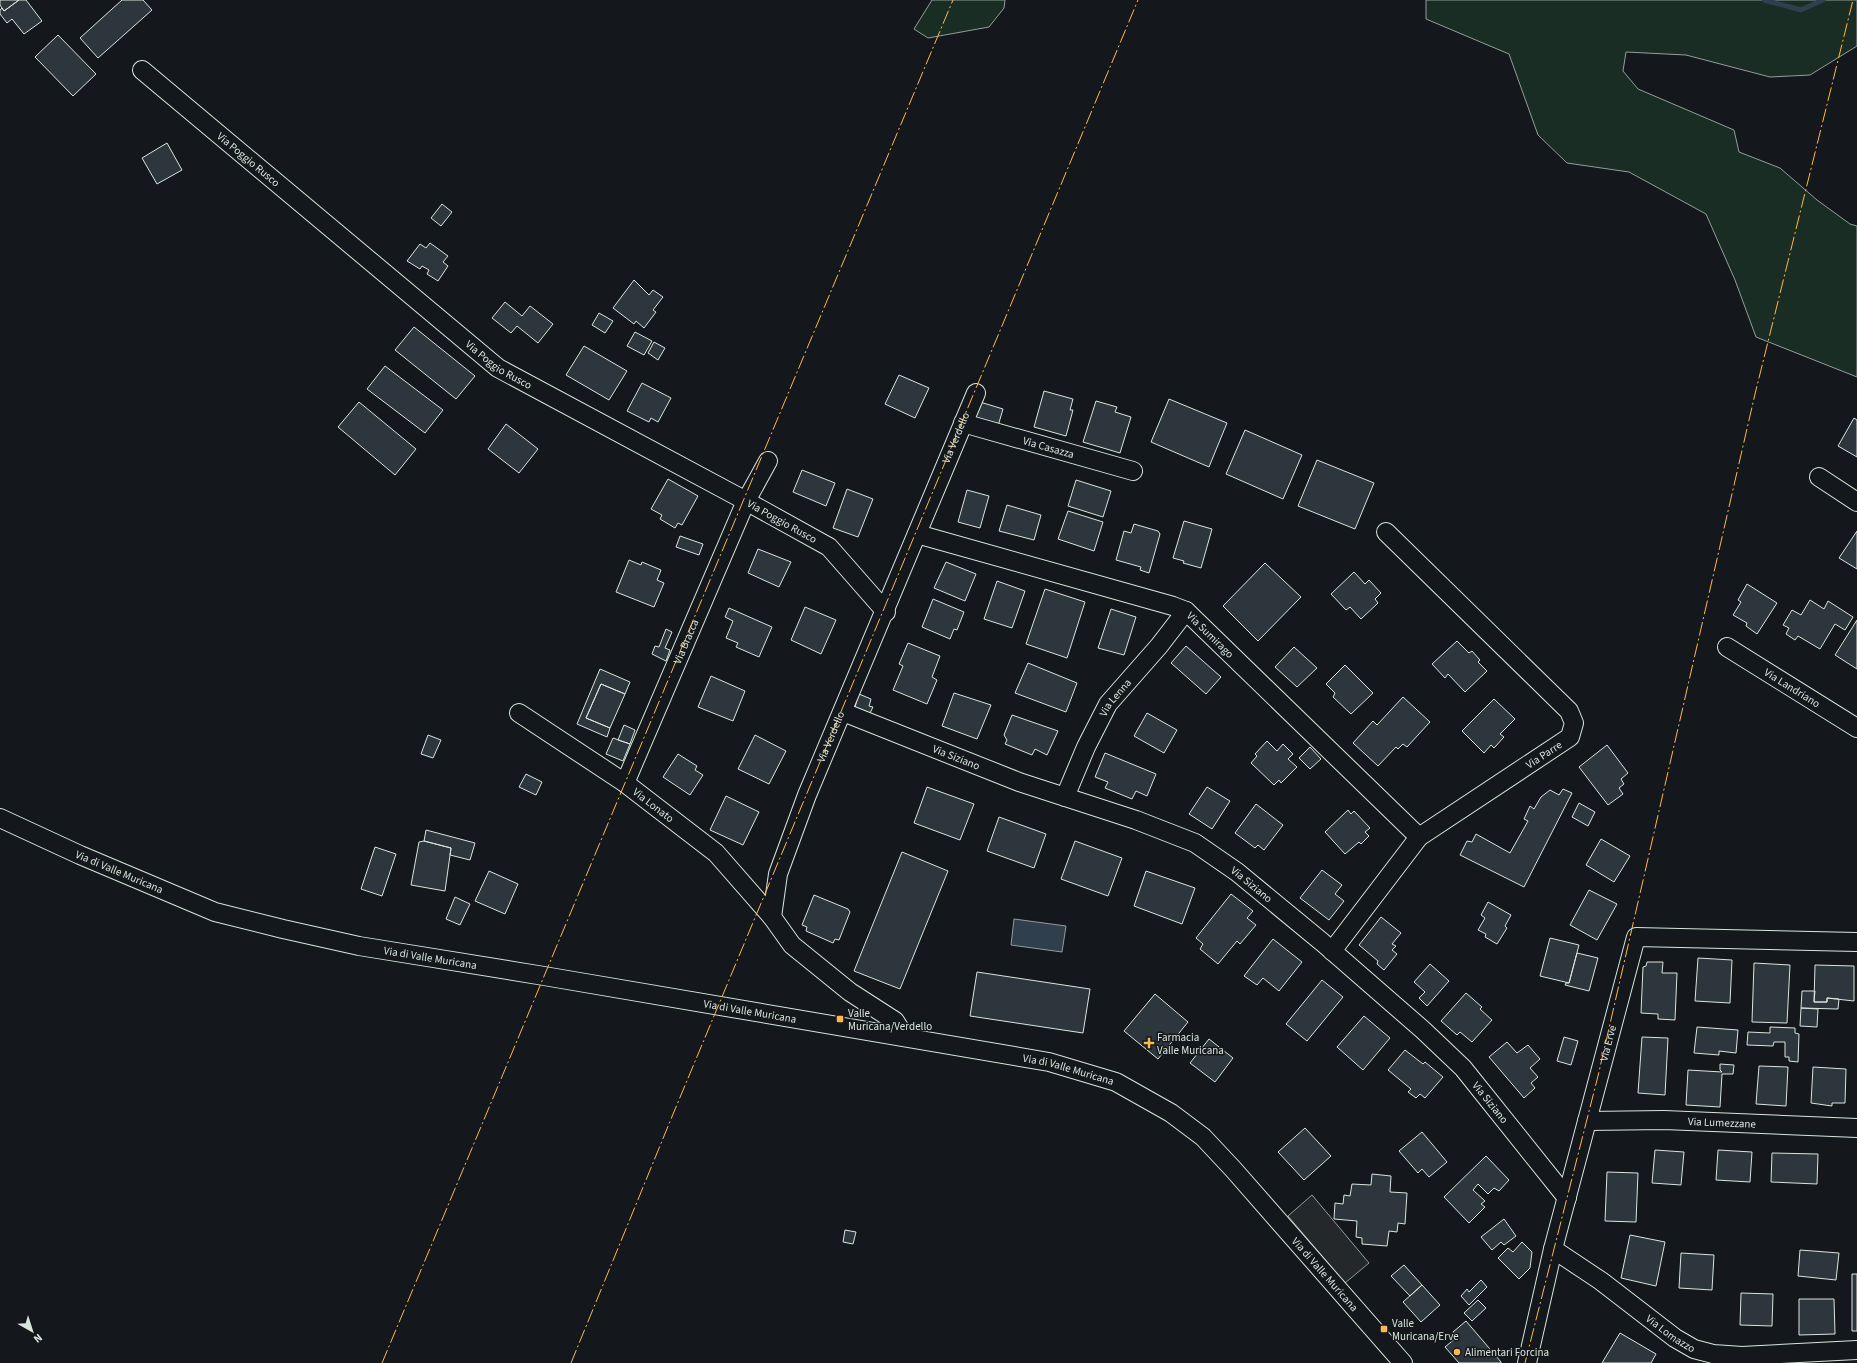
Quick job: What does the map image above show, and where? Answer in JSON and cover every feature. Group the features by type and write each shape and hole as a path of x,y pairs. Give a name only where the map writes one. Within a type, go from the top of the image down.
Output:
{"street":[{"name":"Via Poggio Rusco","path":"142,70 498,368 746,500 829,547 886,612"},
{"name":"Via Verdello","path":"772,916 778,874 807,795 886,612 916,534 976,393"},
{"name":"Via Casazza","path":"963,423 1133,472"},
{"name":"Via Bracca","path":"625,783 746,500 768,462"},
{"path":"1819,477 1857,502"},
{"name":"Via Parre","path":"1332,951 1419,837 1570,737 1574,723 1569,710 1386,532"},
{"name":"Via Sumirago","path":"916,534 1173,606 1186,611 1419,837"},
{"name":"Via Lenna","path":"1065,797 1086,748 1108,704 1159,646 1186,611"},
{"name":"Via Landriano","path":"1727,647 1857,728"},
{"name":"Via Siziano","path":"843,712 1019,782 1136,820 1195,843 1237,872 1332,951 1423,1030 1462,1068 1567,1198"},
{"name":"Via Lonato","path":"519,713 625,783 716,853 772,916"},
{"name":"Via di Valle Muricana","path":"0,818 80,855 215,912 283,929 359,946 1049,1062 1116,1082 1171,1113 1203,1138 1233,1169 1403,1363"},
{"path":"772,916 792,945 850,992 895,1021 905,1037"},
{"name":"Via Erve","path":"1527,1363 1553,1249 1636,937 1857,942"},
{"name":"Via Lumezzane","path":"1587,1121 1664,1120 1857,1128"},
{"name":"Via Lomazzo","path":"1553,1249 1601,1281 1675,1338 1694,1349 1719,1355 1742,1356 1857,1350"}],"green space":[{"path":"932,0 1005,0 1004,8 989,27 928,38 914,29"},
{"path":"1426,0 1857,0 1857,46 1810,75 1770,77 1686,55 1626,52 1623,71 1638,89 1734,130 1739,152 1780,168 1817,200 1850,224 1857,226 1857,377 1756,337 1735,280 1706,214 1629,172 1567,163 1538,135 1509,54 1426,19"}],"shaded area":[{"path":"1312,1195 1369,1263 1345,1283 1288,1216"}],"water":[{"path":"1014,919 1066,926 1062,952 1011,945"}],"building":[{"path":"0,0 19,0 4,11 0,5"},
{"path":"19,0 26,0 42,21 24,34 12,19 7,23 0,14 0,10 2,8 4,11"},
{"path":"122,0 143,0 152,10 98,58 80,38"},
{"path":"58,35 96,74 73,96 35,57"},
{"path":"167,143 182,170 157,184 142,158"},
{"path":"442,204 452,212 441,226 431,218"},
{"path":"430,243 448,256 443,262 448,266 438,281 427,274 429,270 422,266 420,269 407,261 420,244 426,248"},
{"path":"634,280 649,295 653,290 663,297 653,310 656,312 644,328 636,321 634,324 613,308"},
{"path":"505,302 522,316 530,306 553,324 538,343 517,326 511,333 492,318"},
{"path":"599,313 613,321 605,333 592,325"},
{"path":"414,327 475,376 456,399 395,350"},
{"path":"635,332 652,341 644,355 627,346"},
{"path":"654,342 665,348 658,360 648,353"},
{"path":"584,346 627,371 609,400 566,375"},
{"path":"385,366 443,410 425,433 367,389"},
{"path":"899,375 929,388 915,418 885,404"},
{"path":"642,383 671,398 658,422 651,418 649,422 627,411"},
{"path":"1044,391 1073,399 1070,410 1073,410 1066,436 1034,427"},
{"path":"1169,399 1227,423 1209,467 1151,442"},
{"path":"1096,401 1117,407 1115,412 1131,417 1120,453 1083,442"},
{"path":"359,402 416,449 395,475 338,427"},
{"path":"980,402 1003,409 998,426 975,420"},
{"path":"1854,418 1857,420 1857,457 1838,446"},
{"path":"506,424 538,449 519,473 488,449"},
{"path":"1245,430 1302,455 1283,499 1226,474"},
{"path":"1317,460 1374,483 1355,529 1298,506"},
{"path":"802,470 835,483 826,506 793,492"},
{"path":"668,479 698,496 682,525 678,523 675,528 660,519 662,515 651,509"},
{"path":"1076,480 1111,491 1103,517 1068,506"},
{"path":"847,489 873,499 858,537 833,528"},
{"path":"967,490 989,496 980,528 958,522"},
{"path":"1007,505 1041,515 1034,540 999,531"},
{"path":"1068,511 1103,522 1094,551 1058,539"},
{"path":"1184,521 1212,529 1201,568 1183,563 1184,561 1173,558"},
{"path":"1134,524 1158,531 1160,534 1149,573 1140,570 1141,567 1116,560 1124,531 1131,533"},
{"path":"1857,531 1857,569 1839,558"},
{"path":"680,536 703,544 699,555 676,547"},
{"path":"758,549 791,562 779,587 748,573"},
{"path":"629,560 641,565 642,562 661,570 657,580 664,583 654,607 616,592"},
{"path":"946,562 976,574 965,601 934,588"},
{"path":"1265,563 1301,597 1258,641 1223,606"},
{"path":"1354,572 1365,584 1369,580 1381,593 1375,599 1378,603 1361,619 1350,607 1346,610 1331,594"},
{"path":"997,581 1025,591 1012,628 984,619"},
{"path":"1747,584 1777,603 1757,634 1746,626 1747,623 1733,615 1741,602 1738,600"},
{"path":"1045,589 1085,602 1067,658 1026,644"},
{"path":"933,599 964,612 957,630 954,629 950,639 922,627"},
{"path":"1810,600 1824,609 1828,601 1853,617 1845,630 1835,624 1820,649 1798,636 1795,640 1786,634 1789,628 1783,625 1792,610 1801,615"},
{"path":"805,607 836,620 821,654 791,640"},
{"path":"729,608 772,627 759,657 736,647 738,643 726,638 733,621 725,617"},
{"path":"1111,609 1136,617 1124,655 1098,648"},
{"path":"1857,620 1857,669 1835,655"},
{"path":"666,629 672,632 665,648 670,650 666,661 652,654 655,646 659,647"},
{"path":"1457,641 1469,653 1472,651 1480,660 1478,662 1487,671 1465,692 1448,674 1445,678 1432,664"},
{"path":"908,643 940,656 932,677 937,680 927,704 893,690 903,666 899,664"},
{"path":"1186,646 1221,677 1206,694 1171,663"},
{"path":"1294,647 1317,668 1297,687 1275,667"},
{"path":"1028,663 1077,683 1066,712 1015,693"},
{"path":"1345,665 1373,693 1351,714 1333,697 1335,693 1326,684"},
{"path":"600,669 630,682 625,694 601,684 586,718 610,728 607,737 577,724"},
{"path":"711,676 745,691 733,721 698,707"},
{"path":"601,684 625,694 610,728 586,718"},
{"path":"954,693 991,705 977,739 942,726"},
{"path":"859,694 871,699 869,706 873,707 870,713 855,707"},
{"path":"1403,697 1430,722 1407,747 1403,744 1398,749 1396,747 1378,766 1353,743 1373,721 1377,725"},
{"path":"1494,699 1515,719 1500,734 1504,737 1494,748 1491,745 1484,753 1462,731"},
{"path":"1147,713 1177,730 1164,753 1134,736"},
{"path":"1012,715 1058,731 1047,755 1035,749 1032,755 1005,744 1007,740 1004,735"},
{"path":"624,725 635,730 630,744 618,740"},
{"path":"428,735 441,740 433,758 421,754"},
{"path":"755,735 786,751 769,784 738,769"},
{"path":"613,738 630,744 623,761 606,754"},
{"path":"1267,741 1277,751 1283,744 1293,754 1288,759 1297,767 1281,783 1279,780 1274,785 1251,763 1257,756 1255,754"},
{"path":"1607,745 1628,773 1621,779 1624,784 1619,788 1623,794 1608,805 1579,767"},
{"path":"1310,747 1321,759 1310,769 1299,758"},
{"path":"1105,753 1156,774 1147,796 1136,791 1132,799 1105,788 1108,782 1095,777"},
{"path":"678,754 697,766 695,770 703,775 690,795 663,777"},
{"path":"526,774 542,782 536,795 519,787"},
{"path":"927,787 974,804 960,840 914,823"},
{"path":"1207,787 1230,801 1212,829 1189,814"},
{"path":"1563,789 1572,793 1524,887 1460,855 1467,841 1472,842 1476,834 1510,853 1528,821 1524,819 1530,806 1534,809 1541,797 1550,790 1559,795"},
{"path":"726,796 759,812 743,845 710,830"},
{"path":"1579,803 1595,812 1588,826 1572,817"},
{"path":"1256,804 1283,825 1264,850 1258,845 1255,848 1235,833"},
{"path":"1348,810 1351,814 1354,811 1370,828 1365,832 1369,836 1361,844 1359,842 1345,854 1325,832"},
{"path":"999,817 1046,834 1034,868 987,851"},
{"path":"426,830 475,843 470,860 450,855 451,848 424,841"},
{"path":"1601,839 1630,856 1614,882 1586,865"},
{"path":"424,841 451,848 445,891 411,885 419,842"},
{"path":"1075,841 1122,858 1108,896 1061,879"},
{"path":"375,847 396,854 382,896 361,889"},
{"path":"902,852 948,871 900,989 854,971"},
{"path":"1322,870 1342,885 1335,894 1344,901 1329,920 1300,898"},
{"path":"489,871 518,884 505,914 475,901"},
{"path":"1146,871 1195,888 1182,924 1134,906"},
{"path":"1589,890 1617,904 1597,940 1570,925"},
{"path":"1231,894 1253,911 1247,918 1256,925 1240,944 1237,941 1218,964 1200,949 1203,944 1196,938"},
{"path":"814,895 848,909 850,912 839,940 835,939 833,943 806,931 807,927 802,925"},
{"path":"455,897 470,904 460,925 446,919"},
{"path":"1488,902 1511,915 1505,926 1507,928 1497,944 1485,937 1486,934 1478,930 1485,918 1481,915"},
{"path":"1381,917 1401,933 1392,944 1396,946 1392,950 1397,954 1384,970 1377,964 1378,961 1359,945"},
{"path":"1550,938 1579,945 1569,983 1540,976"},
{"path":"1273,939 1302,962 1279,991 1263,978 1257,985 1244,976"},
{"path":"1577,953 1598,958 1589,991 1565,985 1566,983 1569,983"},
{"path":"1698,958 1732,960 1730,1003 1695,1001"},
{"path":"1647,962 1663,962 1662,973 1677,973 1675,1020 1658,1019 1658,1014 1641,1013 1643,967 1646,966"},
{"path":"1754,963 1790,965 1787,1023 1752,1022"},
{"path":"1430,964 1449,981 1427,1006 1419,998 1425,992 1414,982"},
{"path":"1815,965 1854,966 1854,1001 1827,998 1827,1002 1814,1002"},
{"path":"977,972 1090,989 1083,1033 970,1016"},
{"path":"1322,980 1343,997 1307,1041 1286,1024"},
{"path":"1802,991 1815,991 1814,1002 1827,1002 1827,998 1839,999 1838,1009 1801,1008"},
{"path":"1466,993 1482,1007 1480,1009 1492,1020 1472,1042 1460,1032 1457,1035 1441,1021"},
{"path":"1155,994 1188,1022 1158,1059 1124,1031"},
{"path":"1801,1008 1818,1009 1817,1027 1800,1026"},
{"path":"1364,1016 1390,1038 1363,1070 1337,1047"},
{"path":"1697,1027 1738,1030 1736,1053 1719,1051 1719,1055 1694,1053"},
{"path":"1770,1027 1795,1028 1795,1033 1799,1034 1798,1062 1789,1061 1789,1057 1785,1057 1785,1042 1774,1042 1773,1046 1747,1045 1748,1032 1770,1033"},
{"path":"1564,1037 1578,1041 1571,1065 1557,1061"},
{"path":"1642,1037 1668,1038 1665,1095 1638,1093"},
{"path":"1209,1039 1233,1058 1215,1082 1190,1063"},
{"path":"1507,1042 1517,1053 1528,1045 1540,1059 1530,1068 1538,1077 1531,1083 1535,1088 1524,1098 1489,1057"},
{"path":"1405,1050 1423,1064 1425,1062 1443,1077 1425,1098 1420,1094 1416,1098 1408,1092 1411,1089 1388,1070"},
{"path":"1720,1064 1734,1065 1733,1074 1722,1074 1720,1107 1686,1105 1688,1070 1722,1072 1720,1070"},
{"path":"1759,1066 1788,1067 1786,1106 1756,1104"},
{"path":"1813,1067 1846,1069 1845,1103 1832,1103 1832,1106 1811,1103"},
{"path":"1305,1128 1331,1156 1304,1180 1278,1152"},
{"path":"1422,1132 1447,1162 1429,1177 1422,1169 1418,1173 1399,1151"},
{"path":"1655,1150 1684,1152 1681,1185 1652,1183"},
{"path":"1718,1150 1752,1152 1750,1182 1716,1180"},
{"path":"1772,1153 1818,1154 1817,1184 1771,1182"},
{"path":"1486,1156 1509,1180 1499,1191 1494,1188 1488,1194 1478,1184 1473,1190 1485,1201 1481,1204 1485,1207 1469,1223 1444,1197"},
{"path":"1607,1172 1638,1173 1636,1222 1605,1221"},
{"path":"1372,1174 1391,1176 1390,1192 1407,1193 1405,1224 1398,1223 1397,1232 1389,1231 1387,1246 1362,1244 1362,1238 1356,1237 1357,1221 1334,1219 1335,1203 1343,1204 1344,1195 1350,1196 1352,1184 1371,1185"},
{"path":"1504,1219 1516,1236 1504,1245 1501,1242 1492,1250 1481,1237"},
{"path":"845,1230 856,1232 853,1244 843,1242"},
{"path":"1630,1235 1665,1242 1656,1286 1621,1278"},
{"path":"1522,1242 1532,1252 1530,1268 1519,1279 1498,1258 1508,1248 1513,1252"},
{"path":"1800,1250 1839,1253 1836,1280 1798,1276"},
{"path":"1681,1253 1714,1255 1712,1290 1679,1288"},
{"path":"1404,1265 1422,1285 1410,1296 1391,1276"},
{"path":"1852,1274 1857,1274 1857,1331 1852,1331"},
{"path":"1481,1280 1487,1287 1469,1305 1461,1296 1467,1289 1469,1292"},
{"path":"1422,1285 1440,1305 1421,1322 1403,1302"},
{"path":"1741,1293 1773,1294 1772,1326 1740,1325"},
{"path":"1799,1299 1834,1299 1835,1334 1799,1335"},
{"path":"1478,1300 1486,1308 1472,1321 1464,1313"},
{"path":"1466,1321 1501,1363 1459,1363 1445,1347 1457,1337 1453,1332"},
{"path":"1620,1333 1656,1354 1651,1363 1602,1363"}],"waterway":[{"path":"1764,0 1801,10 1823,0"}],"power":[{"path":"382,1363 953,0"},
{"path":"571,1363 671,1119 1138,0"},
{"path":"1525,1363 1598,1076 1755,394 1853,0"}],"place":[{"name":"Valle Muricana/Verdello","path":"840,1019"},
{"name":"Farmacia Valle Muricana","path":"1149,1043"},
{"name":"Valle Muricana/Erve","path":"1384,1329"},
{"name":"Alimentari Forcina","path":"1457,1352"}]}
